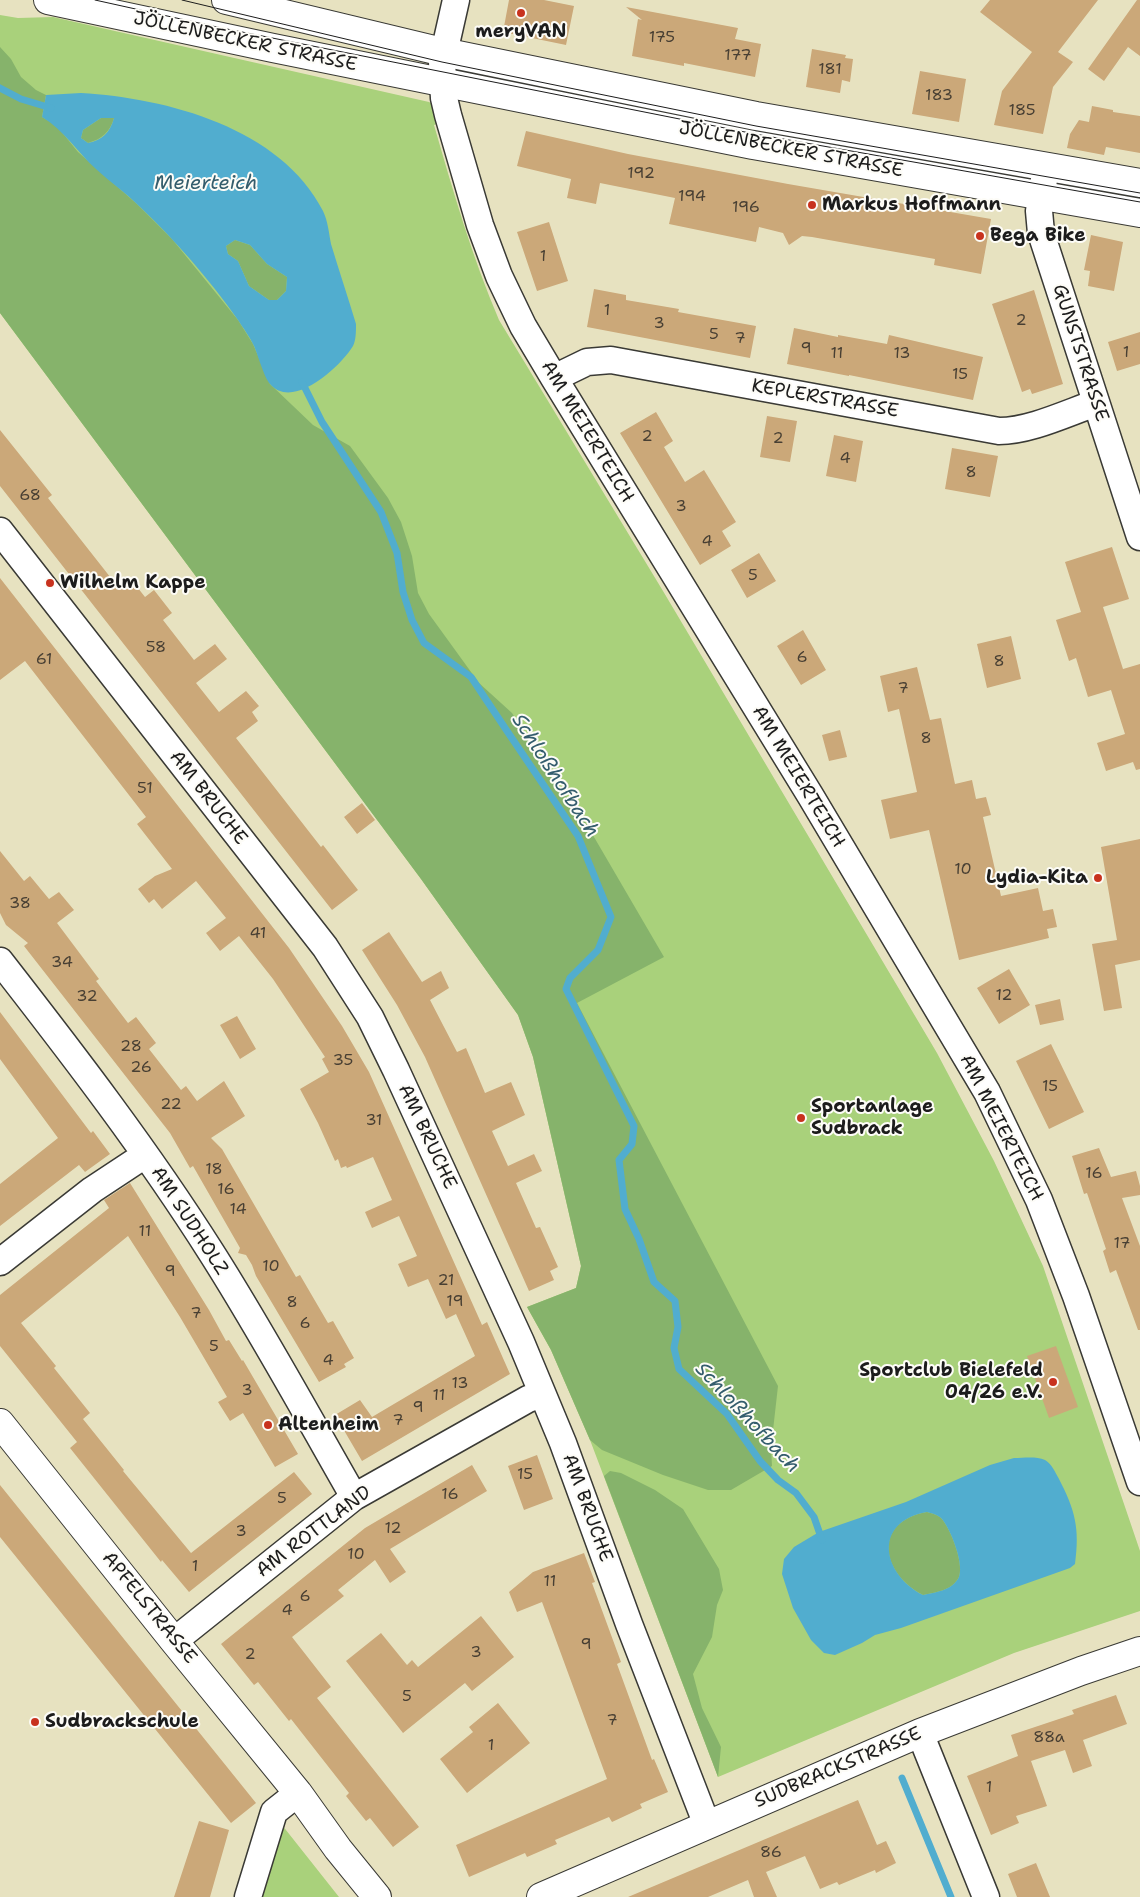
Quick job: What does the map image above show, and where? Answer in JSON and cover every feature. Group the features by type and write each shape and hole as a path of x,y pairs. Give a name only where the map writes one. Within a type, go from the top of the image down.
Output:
{"main road":[{"name":"JÖLLENBECKER STRASSE","path":"48,0 753,145 1140,213"},
{"name":"JÖLLENBECKER STRASSE","path":"226,0 443,52 756,116 1140,183"},
{"name":"APFELSTRASSE","path":"0,1423 174,1642 298,1793 338,1849 377,1897"},
{"name":"SUDBRACKSTRASSE","path":"541,1897 920,1733 1081,1671 1140,1651"}],"street":[{"path":"443,82 443,52 456,0"},
{"name":"AM MEIERTEICH","path":"443,82 444,98 480,226 499,276 523,326 810,795 987,1092 1039,1200 1076,1296 1140,1482"},
{"name":"GUNSTSTRASSE","path":"1046,167 1039,211 1041,233 1140,537"},
{"name":"KEPLERSTRASSE","path":"554,378 587,362 611,360 1011,431 1096,403"},
{"name":"AM BRUCHE","path":"0,531 319,940 352,987 370,1017 521,1342 563,1443 629,1624 707,1824"},
{"name":"AM SUDHOLZ","path":"0,961 89,1074 215,1259 354,1498"},
{"path":"0,1262 92,1190 145,1155"},
{"name":"AM ROTTLAND","path":"174,1642 354,1498 528,1399 542,1394"},
{"path":"920,1733 986,1897"},
{"path":"248,1897 274,1812 298,1793"}],"green space":[{"path":"0,15 18,18 53,17 429,102 434,105 440,123 434,125 456,199 480,272 499,320 663,591 937,1053 994,1161 1043,1266 1140,1551 1140,1611 1014,1653 718,1777 590,1440 551,1350 527,1307 576,1288 581,1266 533,1057 518,1015 421,879 0,313"},
{"path":"0,47 11,59 21,77 36,90 46,95 42,117 56,125 78,152 138,205 172,239 238,320 253,344 270,384 313,425 350,446 388,498 401,522 412,556 418,593 429,614 479,683 512,713 554,779 587,825 664,957 577,1003 778,1386 771,1448 772,1466 731,1490 708,1490 663,1475 602,1450 590,1440 551,1350 527,1307 576,1288 581,1266 533,1057 518,1015 421,879 0,313"},
{"path":"101,118 114,118 105,134 88,143 81,138 83,130"},
{"path":"235,240 250,245 267,264 287,277 286,291 277,300 269,300 249,286 238,261 228,254 226,246"},
{"path":"610,1471 621,1473 655,1490 683,1509 719,1569 723,1590 717,1605 712,1637 693,1674 702,1708 721,1747 718,1777 604,1476"},
{"path":"927,1512 940,1517 949,1530 959,1557 960,1573 958,1579 951,1586 923,1595 909,1586 898,1574 891,1562 889,1549 890,1537 897,1526 909,1518"},
{"path":"282,1825 339,1897 256,1897"}],"water":[{"name":"Meierteich","path":"81,93 114,96 184,111 218,123 251,139 280,158 304,182 325,215 331,244 356,324 354,344 347,354 328,374 316,383 303,389 291,392 280,391 270,384 254,346 238,320 192,261 139,206 96,169 57,128 42,117 46,95","holes":["101,118 114,118 105,135 88,143 81,138 83,130","235,240 250,245 267,264 287,277 286,291 277,300 269,300 249,286 238,261 228,254 226,246"]},
{"path":"1014,1458 1041,1459 1050,1464 1069,1500 1075,1520 1077,1540 1075,1564 1070,1568 901,1628 875,1635 835,1655 824,1653 811,1640 793,1608 782,1574 784,1559 794,1547 819,1532 906,1502 990,1465","holes":["927,1512 941,1518 949,1530 959,1557 960,1573 958,1579 951,1586 923,1595 909,1586 899,1575 892,1562 889,1549 891,1537 897,1526 909,1518"]}],"building":[{"path":"509,0 544,0 574,6 566,45 503,32"},
{"path":"990,0 1098,0 1058,52 1073,62 1053,87 1043,134 994,125 1002,91 1032,52 980,12"},
{"path":"1137,0 1140,0 1140,56 1128,47 1104,81 1088,69"},
{"path":"626,7 738,28 735,39 761,44 755,77 684,63 684,66 632,56 638,19 642,20"},
{"path":"812,49 846,55 845,58 853,59 850,82 842,80 840,93 806,87"},
{"path":"920,71 966,79 959,122 912,114"},
{"path":"1092,106 1113,110 1113,112 1140,116 1140,153 1106,147 1104,155 1067,148 1070,134 1079,120 1089,122"},
{"path":"526,131 628,154 991,219 981,274 934,265 935,259 812,237 802,236 789,245 783,233 759,227 756,242 669,224 675,198 600,183 596,204 567,198 571,179 517,166"},
{"path":"549,222 568,281 537,291 517,232"},
{"path":"1091,235 1123,242 1114,291 1088,286 1090,271 1084,270"},
{"path":"594,289 626,295 626,300 679,309 678,312 756,326 750,358 587,327"},
{"path":"1034,290 1063,384 1032,394 1030,389 1022,392 992,304"},
{"path":"794,328 887,344 889,335 983,357 973,400 787,364"},
{"path":"1140,332 1140,364 1117,371 1108,342"},
{"path":"656,412 673,441 664,447 685,482 704,470 736,522 722,531 731,546 700,565 620,433"},
{"path":"767,416 797,421 790,462 760,457"},
{"path":"0,430 52,495 48,498 118,587 130,578 145,597 154,590 172,613 163,620 194,660 215,644 227,659 196,683 219,712 246,691 259,706 252,712 258,721 236,738 321,847 323,845 358,890 332,910 0,486"},
{"path":"834,435 863,441 856,482 826,476"},
{"path":"952,448 998,456 990,497 945,489"},
{"path":"1112,547 1129,599 1103,607 1123,669 1140,664 1140,769 1136,770 1133,762 1106,771 1097,743 1125,734 1111,690 1088,697 1076,658 1069,661 1056,620 1081,612 1065,562"},
{"path":"759,553 776,581 747,598 731,570"},
{"path":"0,578 289,948 342,1026 369,1072 482,1325 487,1322 510,1374 362,1461 335,1415 360,1400 372,1417 475,1356 456,1314 446,1319 428,1279 408,1287 398,1264 417,1256 399,1216 372,1228 365,1212 392,1200 373,1157 347,1168 346,1166 341,1168 338,1159 335,1161 300,1089 329,1072 322,1059 325,1057 273,979 239,936 220,951 206,933 226,918 196,881 162,909 154,899 149,903 138,889 155,876 172,869 137,824 146,817 25,661 0,680"},
{"path":"803,630 826,670 801,685 777,646"},
{"path":"1011,636 1021,679 987,688 977,644"},
{"path":"917,667 930,720 941,718 955,784 972,780 976,799 986,797 991,815 983,817 1001,896 1038,888 1043,911 1053,909 1057,927 1047,929 1049,938 959,960 929,830 890,839 881,800 917,792 899,709 888,712 880,676"},
{"path":"840,730 847,757 829,761 822,735"},
{"path":"362,803 375,820 357,834 344,817"},
{"path":"1140,839 1140,960 1115,965 1122,1008 1104,1011 1092,944 1117,940 1101,847"},
{"path":"0,851 24,881 30,876 49,899 59,892 74,910 57,923 99,979 96,981 128,1023 136,1017 156,1043 149,1049 181,1090 186,1086 197,1101 224,1081 245,1116 211,1138 222,1149 296,1277 300,1275 328,1323 333,1321 354,1358 344,1364 346,1367 319,1382 256,1276 246,1255 238,1253 240,1248 193,1166 190,1168 170,1133 24,946 28,943 6,925 0,913"},
{"path":"389,932 422,982 441,971 449,988 430,1000 457,1052 466,1048 485,1093 511,1082 525,1115 492,1131 508,1166 534,1154 542,1171 516,1183 536,1228 540,1227 558,1267 550,1271 554,1280 529,1291 425,1057 397,1005 362,950"},
{"path":"1009,969 1030,1005 999,1024 977,988"},
{"path":"1060,999 1064,1020 1040,1025 1035,1005"},
{"path":"0,1012 91,1133 93,1131 110,1154 85,1172 79,1165 0,1226 0,1184 58,1138 0,1059"},
{"path":"237,1016 256,1049 240,1059 220,1025"},
{"path":"1051,1044 1084,1112 1049,1129 1016,1061"},
{"path":"1099,1148 1111,1177 1136,1171 1140,1186 1140,1195 1122,1198 1140,1246 1140,1330 1138,1330 1116,1270 1110,1273 1103,1251 1106,1249 1087,1193 1084,1194 1072,1156"},
{"path":"130,1183 209,1310 226,1341 229,1340 243,1360 298,1454 275,1467 243,1413 230,1421 218,1402 227,1397 180,1317 128,1236 21,1323 56,1366 54,1368 90,1413 83,1419 191,1553 294,1472 312,1494 189,1592 162,1560 161,1562 70,1448 77,1442 0,1346 0,1295 109,1208 104,1200"},
{"name":"Sportclub Bielefeld 04/26 e.V.","path":"1056,1346 1078,1407 1049,1418 1027,1356"},
{"path":"537,1455 553,1499 524,1510 508,1466"},
{"path":"472,1465 487,1491 390,1549 406,1572 390,1583 375,1560 338,1590 344,1596 292,1637 331,1687 317,1698 419,1827 393,1847 370,1818 366,1821 346,1796 349,1793 291,1719 289,1721 258,1682 254,1685 221,1644 365,1528"},
{"path":"0,1485 256,1803 231,1823 0,1537"},
{"path":"584,1553 595,1582 592,1583 621,1662 617,1664 652,1760 654,1759 668,1792 640,1804 642,1808 612,1822 609,1817 555,1840 557,1844 527,1857 525,1853 469,1877 456,1845 607,1779 542,1602 517,1612 509,1592 533,1572"},
{"path":"481,1616 514,1657 472,1691 465,1683 403,1733 346,1661 381,1633 407,1665 412,1660 418,1667"},
{"path":"1116,1695 1127,1724 1083,1740 1092,1766 1073,1773 1065,1750 1031,1761 1047,1806 1016,1816 1019,1823 991,1835 967,1776 1018,1756 1011,1735 1074,1714 1072,1710"},
{"path":"498,1703 530,1743 467,1793 440,1759 473,1732 469,1727"},
{"path":"858,1800 877,1845 886,1841 896,1863 876,1873 875,1870 839,1885 837,1882 820,1889 805,1856 766,1872 777,1897 754,1897 748,1880 708,1897 628,1897"},
{"path":"199,1821 229,1830 210,1897 174,1897"},
{"path":"1036,1863 1050,1897 1017,1897 1008,1874"}],"waterway":[{"name":"Schloßhofbach","path":"0,88 21,99 51,108"},
{"name":"Schloßhofbach","path":"302,382 322,422 381,512 397,553 403,592 412,620 424,643 471,677 578,836 611,917 598,950 570,978 566,989 634,1126 632,1144 619,1160 625,1209 639,1239 654,1282 675,1301 678,1327 674,1348 679,1369 727,1414 760,1461 778,1480 796,1493 814,1517 822,1540"},
{"name":"Schloßhofbach","path":"902,1778 951,1897"}],"tram line":[{"path":"95,0 217,27 755,134 1140,202"},
{"path":"182,0 442,62 756,126 1140,193"}],"place":[{"name":"meryVAN","path":"521,13"},
{"name":"Markus Hoffmann","path":"812,205"},
{"name":"Bega Bike","path":"980,236"},
{"name":"Wilhelm Kappe","path":"50,583"},
{"name":"Lydia-Kita","path":"1098,878"},
{"name":"Sportanlage Sudbrack","path":"801,1118"},
{"name":"Sportclub Bielefeld 04/26 e.V.","path":"1053,1382"},
{"name":"Altenheim","path":"268,1425"},
{"name":"Sudbrackschule","path":"35,1722"}]}
